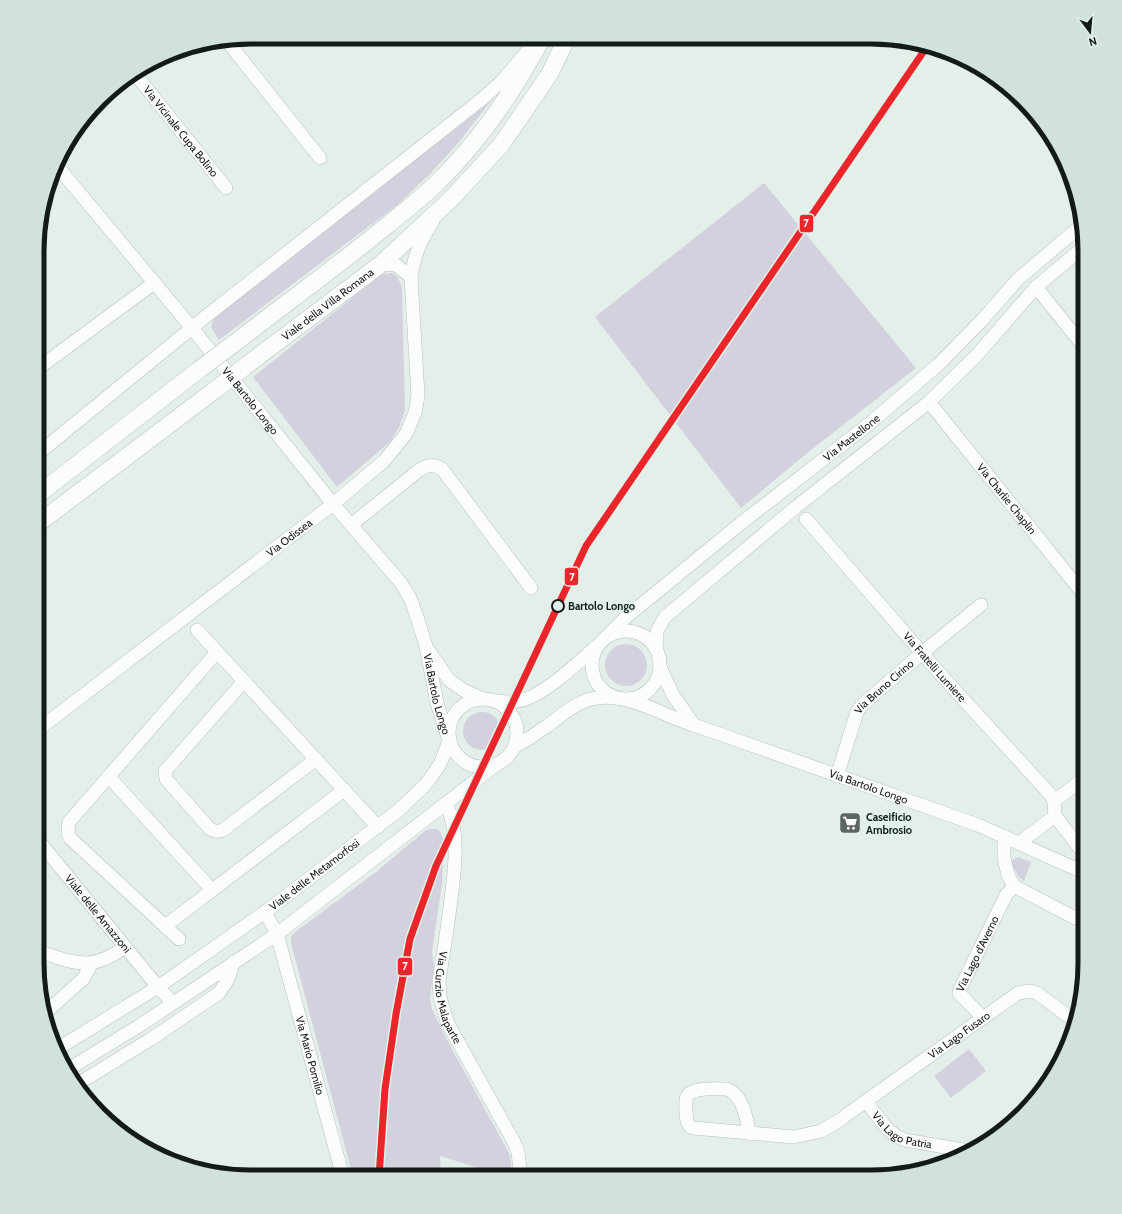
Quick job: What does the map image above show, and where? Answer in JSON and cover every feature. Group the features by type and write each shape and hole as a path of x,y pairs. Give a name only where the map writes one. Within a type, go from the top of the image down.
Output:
{"main road":[{"path":"44,490 368,240 436,184 478,137 503,105 526,69 539,44"},
{"name":"Viale della Villa Romana","path":"44,519 381,264 440,209 501,146 549,75 564,44"}],"street":[{"path":"238,44 318,144"},
{"path":"44,449 192,328 482,99 501,82 534,44"},
{"path":"230,45 320,158"},
{"name":"Via Vicinale Cupa Bolino","path":"138,78 226,188"},
{"name":"Via Bartolo Longo","path":"61,170 192,328 333,504 401,583 410,598 426,646 437,703 449,741"},
{"name":"Via Odissea","path":"44,725 333,504 384,461 406,434 415,413 418,396 411,277 413,260 421,240 440,209"},
{"name":"Via Mastellone","path":"607,636 625,618 734,529 869,424 922,379 939,364 984,318 1018,279 1077,229"},
{"name":"Via Mastellone","path":"656,649 657,631 665,617 796,507 929,402 977,355 1036,287 1078,252"},
{"path":"381,264 396,265 411,277"},
{"path":"44,364 154,283"},
{"path":"1036,287 1078,339"},
{"name":"Via Charlie Chaplin","path":"929,402 1078,587"},
{"path":"351,525 418,471 430,465 436,466 442,469 531,588"},
{"name":"Via Fratelli Lumiere","path":"806,519 922,653 1050,793 1054,800"},
{"name":"Via Bruno Cirino","path":"837,776 860,706 981,605"},
{"path":"197,630 378,826"},
{"path":"629,631 640,634 649,640 656,649 660,667 658,677 647,692 629,699 620,698 611,696 597,683 593,675 592,661 596,647 607,636 617,632 629,631"},
{"name":"Via Bartolo Longo","path":"426,646 449,680 463,690 489,700 509,703 526,699 551,684 596,647"},
{"path":"179,939 70,838 68,833 69,822 217,652"},
{"path":"660,667 673,695 694,725"},
{"path":"244,681 165,771 166,779 209,828 218,832 223,830 316,759"},
{"name":"Via Bartolo Longo","path":"514,747 531,738 578,704 597,698 620,698 638,703 678,721 694,725 978,826 1078,870"},
{"path":"72,1067 173,1003 277,934 498,763 508,757 514,747 517,736 516,723 509,711 489,700 467,702 453,715 448,730 449,741 455,753 463,761 472,766 488,767 498,763"},
{"name":"Viale delle Metamorfosi","path":"61,1045 158,987 265,912 399,810 425,785 440,764 449,741"},
{"path":"109,777 212,890"},
{"path":"1078,783 1054,800 1055,816 1078,846"},
{"path":"165,926 344,790"},
{"name":"Via Curzio Malaparte","path":"446,804 450,811 454,830 454,864 439,982 440,996 447,1022 514,1142 518,1152 520,1170"},
{"path":"1019,843 1055,816"},
{"path":"1006,837 1004,844 1004,858 1008,875 1014,886 1078,918"},
{"name":"Viale delle Amazzoni","path":"44,847 158,987"},
{"name":"Via Lago d'Averno","path":"983,1018 960,993 960,989 1006,895 1014,886"},
{"name":"Via Mario Pomilio","path":"265,912 277,934 341,1170"},
{"path":"44,953 69,961 92,963 115,954 125,947"},
{"path":"82,1082 152,1039 219,993 227,981 234,962"},
{"path":"49,1009 83,980 92,963"},
{"path":"158,987 173,1003"},
{"name":"Via Lago Fusaro","path":"750,1134 739,1098 731,1091 727,1089 698,1090 693,1091 687,1097 687,1122 693,1128 750,1134 794,1138 821,1131 843,1117 1018,993 1030,991 1037,993 1071,1018"},
{"name":"Via Lago Patria","path":"866,1101 890,1131 897,1137 905,1140 961,1150"}],"shaded area":[{"path":"490,102 459,142 430,174 397,205 219,340 211,327 215,316"},
{"path":"764,183 916,368 806,454 741,508 595,317"},
{"path":"392,273 397,276 402,287 405,410 399,428 390,442 337,487 253,377 382,274"},
{"path":"626,644 641,650 647,665 641,680 626,686 611,680 605,665 611,650"},
{"path":"478,712 486,712 496,717 500,724 500,738 496,745 486,750 478,750 468,745 466,742 463,735 463,727 468,717 471,715"},
{"path":"437,829 441,833 444,841 442,884 432,952 434,967 430,1000 432,1009 447,1040 509,1153 511,1164 510,1170 485,1170 440,1156 441,1170 351,1170 291,943 291,937 294,933 376,872 426,830"},
{"path":"1018,857 1031,862 1024,881 1019,877 1010,862"},
{"path":"969,1049 986,1071 951,1098 934,1076"}],"transit line":[{"name":"7","path":"379,1170 385,1089 396,1014 410,939 436,866 586,546 924,51"}],"place":[{"name":"Bartolo Longo","path":"558,606"},
{"name":"Caseificio Ambrosio","path":"850,823"}]}
